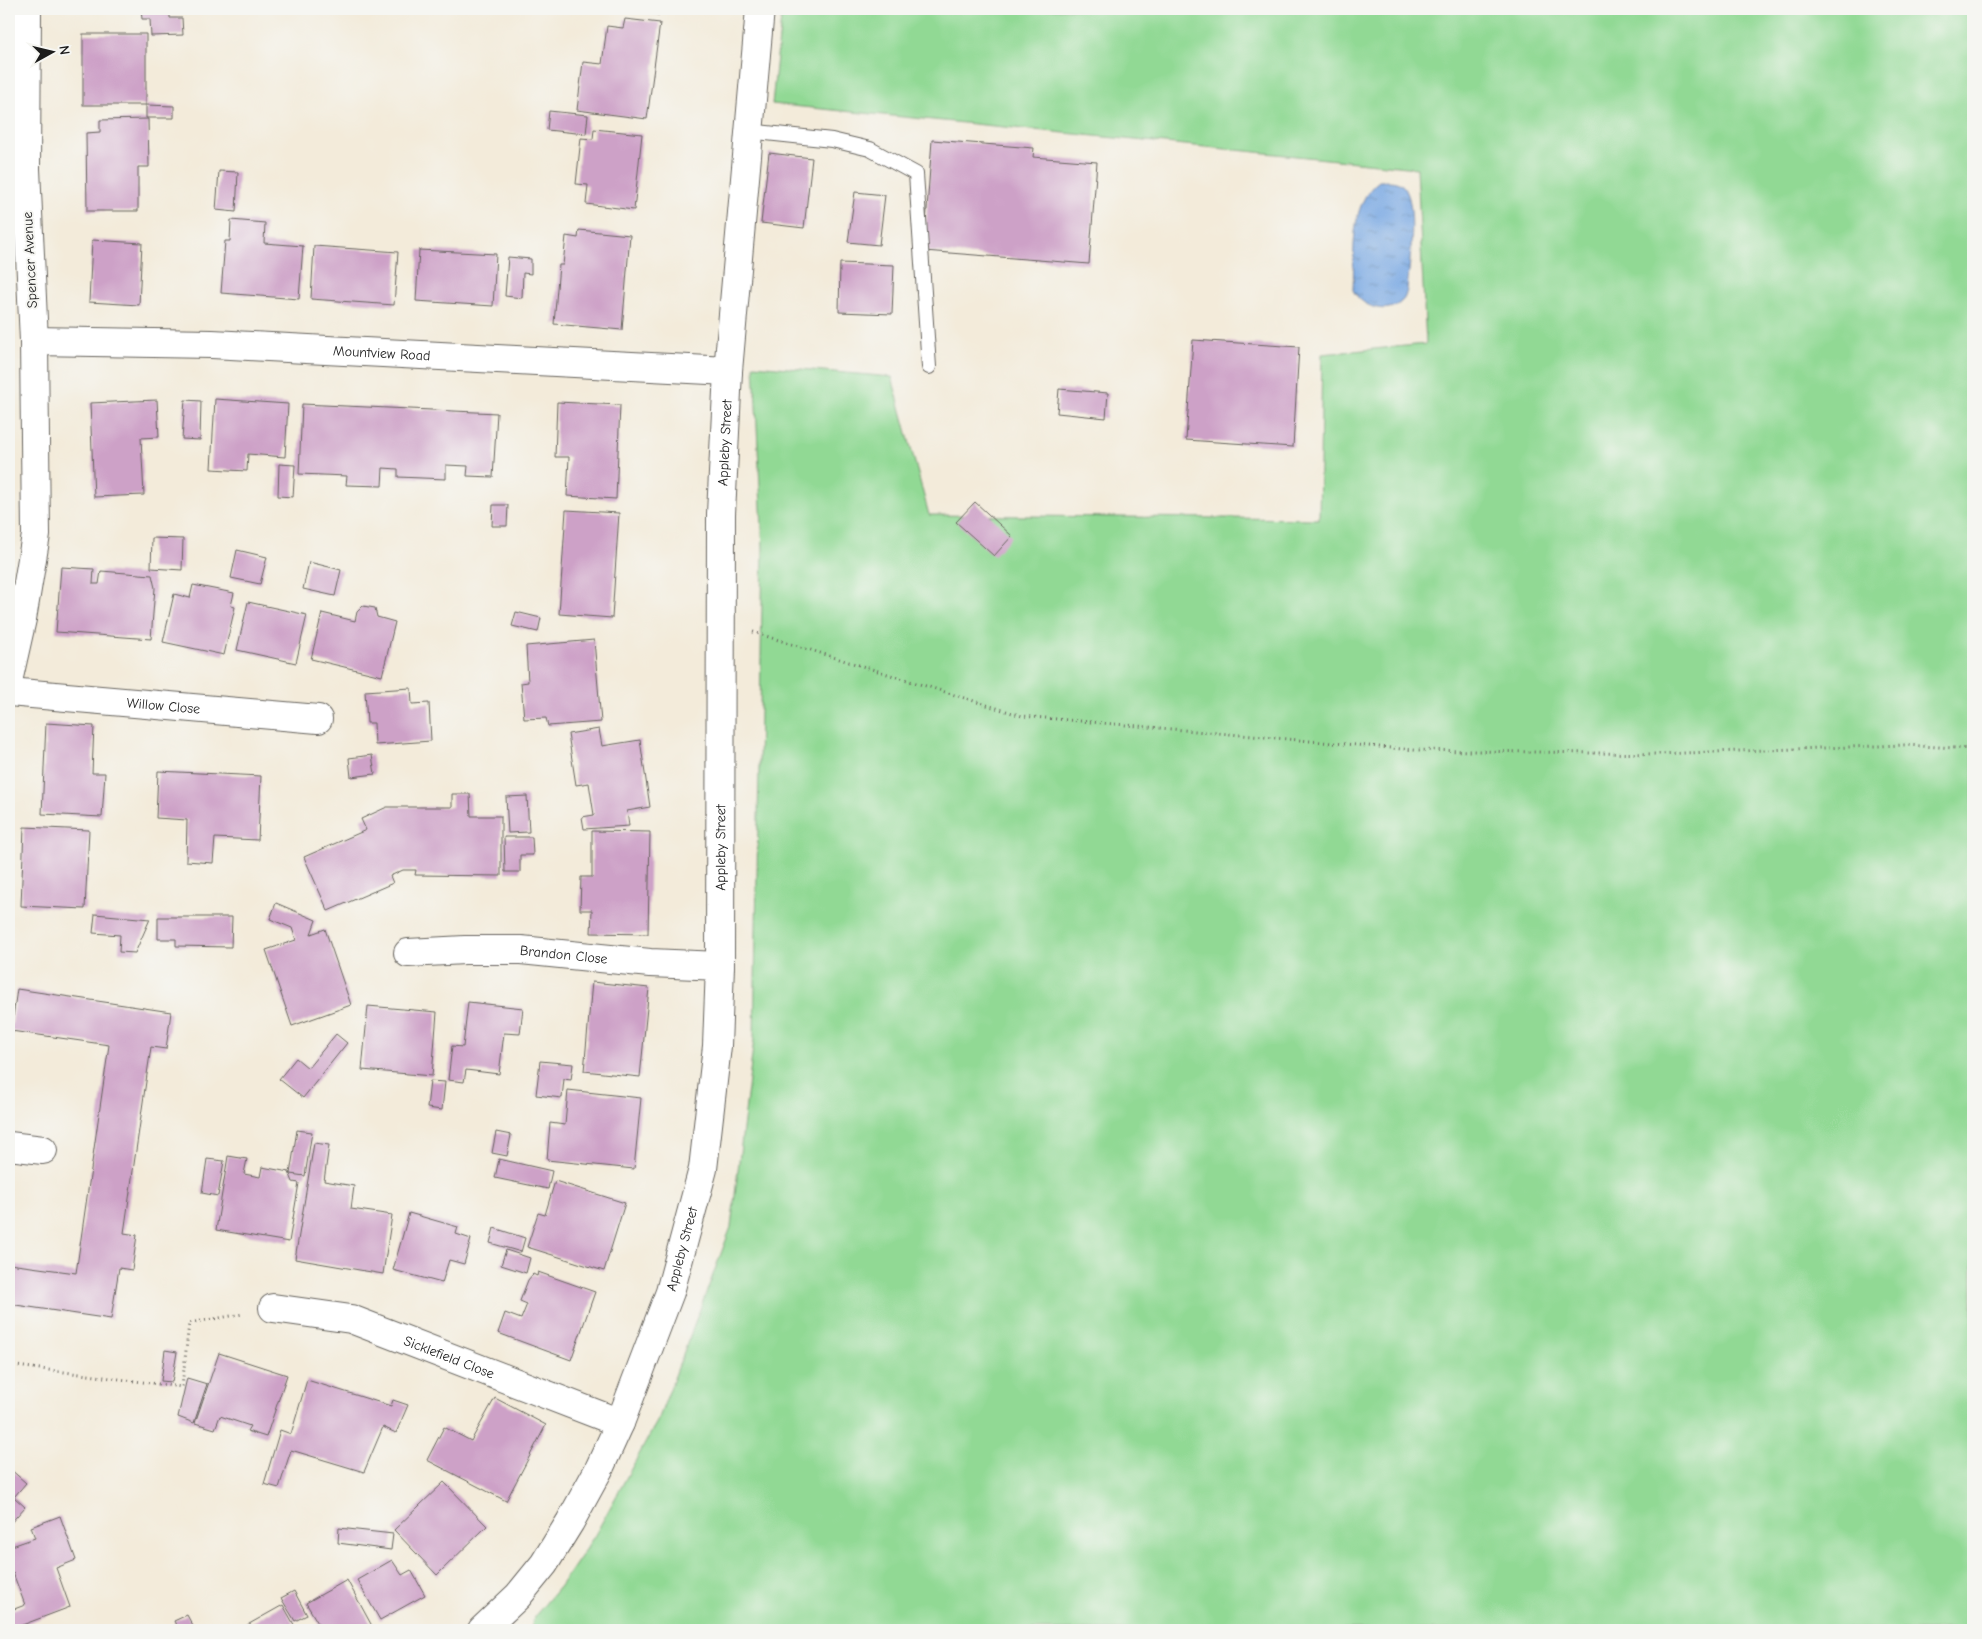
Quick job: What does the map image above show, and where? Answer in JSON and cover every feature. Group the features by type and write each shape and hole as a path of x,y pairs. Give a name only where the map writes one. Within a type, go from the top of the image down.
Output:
{"street":[{"name":"Spencer Avenue","path":"9,677 22,619 36,536 34,341 17,169 27,9"},
{"name":"Appleby Street","path":"486,1629 518,1596 544,1564 599,1469 620,1423 670,1292 703,1170 718,1046 720,966 721,514 728,371 760,9"},
{"name":"Mountview Road","path":"34,341 212,344 728,371"},
{"name":"Willow Close","path":"9,692 318,719"},
{"name":"Brandon Close","path":"408,953 521,950 650,963 720,966"},
{"path":"9,1146 43,1150"},
{"name":"Sicklefield Close","path":"273,1308 351,1319 620,1423"}],"lane":[{"path":"748,131 832,140 870,149 916,174 929,367"}],"path":[{"path":"721,622 1022,716 1414,750 1657,754 1904,746 1973,749"},
{"path":"9,1365 182,1387 189,1323 273,1308"}],"green space":[{"path":"782,9 1973,9 1973,1630 531,1630 534,1617 560,1586 595,1535 659,1418 731,1227 754,1039 763,548 754,365 892,377 929,515 1319,519 1322,354 1426,344 1417,168 772,104"}],"water":[{"path":"1379,181 1400,183 1402,185 1407,193 1412,219 1411,251 1405,296 1396,306 1382,309 1368,305 1353,290 1355,231 1358,216 1362,203 1369,191"}],"building":[{"path":"141,9 170,9 170,18 182,18 183,35 151,36 150,19 142,19"},
{"path":"617,9 660,9 659,15"},
{"path":"625,19 660,23 647,119 577,110 583,62 602,64 607,26 623,28"},
{"path":"83,34 146,34 146,105 83,105"},
{"path":"146,105 174,106 174,118 146,118"},
{"path":"549,111 588,115 586,134 547,130"},
{"path":"148,119 149,167 138,167 138,211 87,211 86,133 100,132 100,120"},
{"path":"594,129 642,134 634,210 586,204 588,185 576,184 581,138 593,139"},
{"path":"932,140 1034,148 1033,157 1097,162 1089,264 924,251"},
{"path":"769,153 812,158 804,228 761,223"},
{"path":"219,171 238,172 236,212 216,210"},
{"path":"855,192 885,195 879,245 848,242"},
{"path":"231,220 265,223 264,243 303,246 299,299 221,293 225,241 230,241"},
{"path":"579,230 630,235 622,330 554,324 559,265 563,265 566,236 578,238"},
{"path":"92,240 142,243 139,305 89,302"},
{"path":"314,246 398,252 394,305 311,299"},
{"path":"419,250 496,254 493,306 416,301"},
{"path":"508,257 531,259 531,274 523,273 522,298 505,296"},
{"path":"840,263 894,265 892,314 839,312"},
{"path":"1193,340 1299,347 1293,447 1186,440"},
{"path":"1059,389 1108,393 1106,418 1057,413"},
{"path":"215,399 288,404 285,457 248,454 247,471 211,469"},
{"path":"157,400 159,437 141,438 144,495 94,497 90,403"},
{"path":"185,400 201,401 200,440 182,439"},
{"path":"557,402 620,405 616,499 567,496 569,457 555,457"},
{"path":"302,404 497,413 493,477 467,476 468,466 446,465 446,479 398,477 398,469 383,468 382,486 346,485 347,476 299,474"},
{"path":"279,464 295,465 293,497 278,496"},
{"path":"975,502 1012,536 994,556 956,522"},
{"path":"493,505 508,505 507,526 492,526"},
{"path":"566,510 619,513 612,618 559,614"},
{"path":"152,538 183,539 182,570 151,568"},
{"path":"237,550 267,557 260,584 231,578"},
{"path":"309,562 341,570 335,596 303,589"},
{"path":"61,567 94,569 93,584 99,584 101,571 152,575 155,588 151,639 56,632"},
{"path":"193,585 234,593 231,606 235,607 224,655 163,642 174,594 190,598"},
{"path":"248,602 307,615 296,663 237,650"},
{"path":"363,606 375,608 377,617 395,622 382,676 311,659 322,613 355,621 357,612"},
{"path":"516,612 541,618 538,632 512,626"},
{"path":"594,640 601,722 548,726 546,718 524,719 521,683 528,682 526,646"},
{"path":"411,688 412,704 429,703 431,741 375,745 374,723 367,723 365,691"},
{"path":"46,723 94,726 92,773 105,773 102,817 42,814"},
{"path":"599,729 602,746 640,740 650,807 627,811 629,826 584,829 582,817 594,815 589,783 576,785 568,734"},
{"path":"372,755 375,774 351,777 349,758"},
{"path":"158,771 261,776 258,840 215,838 213,863 186,861 187,820 156,818"},
{"path":"452,794 470,794 471,816 501,816 501,876 415,875 416,870 403,870 390,876 393,883 328,911 304,857 366,830 361,819 387,807 452,807"},
{"path":"527,796 529,832 508,833 506,797"},
{"path":"24,827 89,830 85,909 21,906"},
{"path":"592,831 650,832 648,934 591,933 592,910 580,910 581,877 592,877"},
{"path":"504,837 532,837 533,855 520,855 520,872 505,872"},
{"path":"276,903 316,920 311,934 325,929 351,1005 292,1026 266,950 296,940 292,928 270,919"},
{"path":"95,914 150,919 135,953 119,952 120,935 93,933"},
{"path":"158,917 232,917 231,947 176,946 176,939 158,939"},
{"path":"592,982 649,988 640,1077 584,1071"},
{"path":"17,989 171,1012 166,1049 151,1047 124,1233 137,1235 132,1270 119,1268 111,1319 9,1304 9,1264 76,1273 109,1045 11,1031"},
{"path":"468,1002 523,1008 520,1034 504,1033 499,1074 466,1070 464,1082 448,1080 452,1046 463,1047"},
{"path":"368,1006 437,1012 432,1076 362,1070"},
{"path":"336,1034 347,1043 303,1098 279,1079 296,1058 308,1068"},
{"path":"540,1061 573,1064 571,1080 564,1079 562,1098 536,1095"},
{"path":"430,1081 445,1082 442,1110 427,1108"},
{"path":"568,1090 641,1098 634,1169 547,1160 550,1123 565,1125"},
{"path":"297,1130 312,1132 305,1176 290,1174"},
{"path":"496,1132 511,1135 507,1156 492,1153"},
{"path":"314,1143 329,1145 324,1181 354,1186 351,1209 392,1215 383,1274 295,1259"},
{"path":"228,1156 247,1159 244,1174 260,1177 262,1167 289,1172 293,1182 299,1183 289,1242 216,1230"},
{"path":"207,1159 224,1161 218,1196 202,1193"},
{"path":"499,1159 552,1171 548,1189 495,1178"},
{"path":"555,1181 625,1203 604,1271 527,1247 538,1213 545,1215"},
{"path":"409,1213 458,1227 456,1234 471,1239 464,1264 449,1260 442,1283 393,1270"},
{"path":"494,1228 525,1238 521,1252 490,1243"},
{"path":"506,1250 530,1258 526,1273 501,1265"},
{"path":"538,1272 595,1292 571,1360 498,1333 505,1313 521,1319 527,1304 520,1301 528,1280 533,1274 537,1276"},
{"path":"165,1350 177,1352 172,1382 161,1381"},
{"path":"219,1353 287,1375 266,1437 247,1431 250,1426 220,1416 215,1429 195,1423"},
{"path":"187,1378 207,1384 194,1423 178,1417"},
{"path":"307,1380 391,1406 393,1400 408,1405 396,1433 383,1427 364,1472 291,1450 279,1488 264,1484 280,1430 291,1434"},
{"path":"495,1398 546,1425 506,1501 427,1460 444,1427 471,1441"},
{"path":"9,1468 26,1483 14,1497 25,1507 9,1525"},
{"path":"444,1482 487,1526 437,1575 394,1530"},
{"path":"60,1516 76,1560 56,1568 70,1607 9,1630 9,1611 25,1605 13,1573 9,1575 9,1547 35,1538 31,1527"},
{"path":"339,1528 393,1534 391,1550 338,1543"},
{"path":"392,1560 402,1575 411,1570 425,1595 380,1620 357,1580"},
{"path":"347,1580 372,1626 364,1630 322,1630 306,1603"},
{"path":"294,1591 307,1615 295,1621 281,1598"},
{"path":"283,1605 297,1630 239,1630 242,1628"},
{"path":"187,1615 195,1630 176,1630 178,1629 174,1621"}]}
